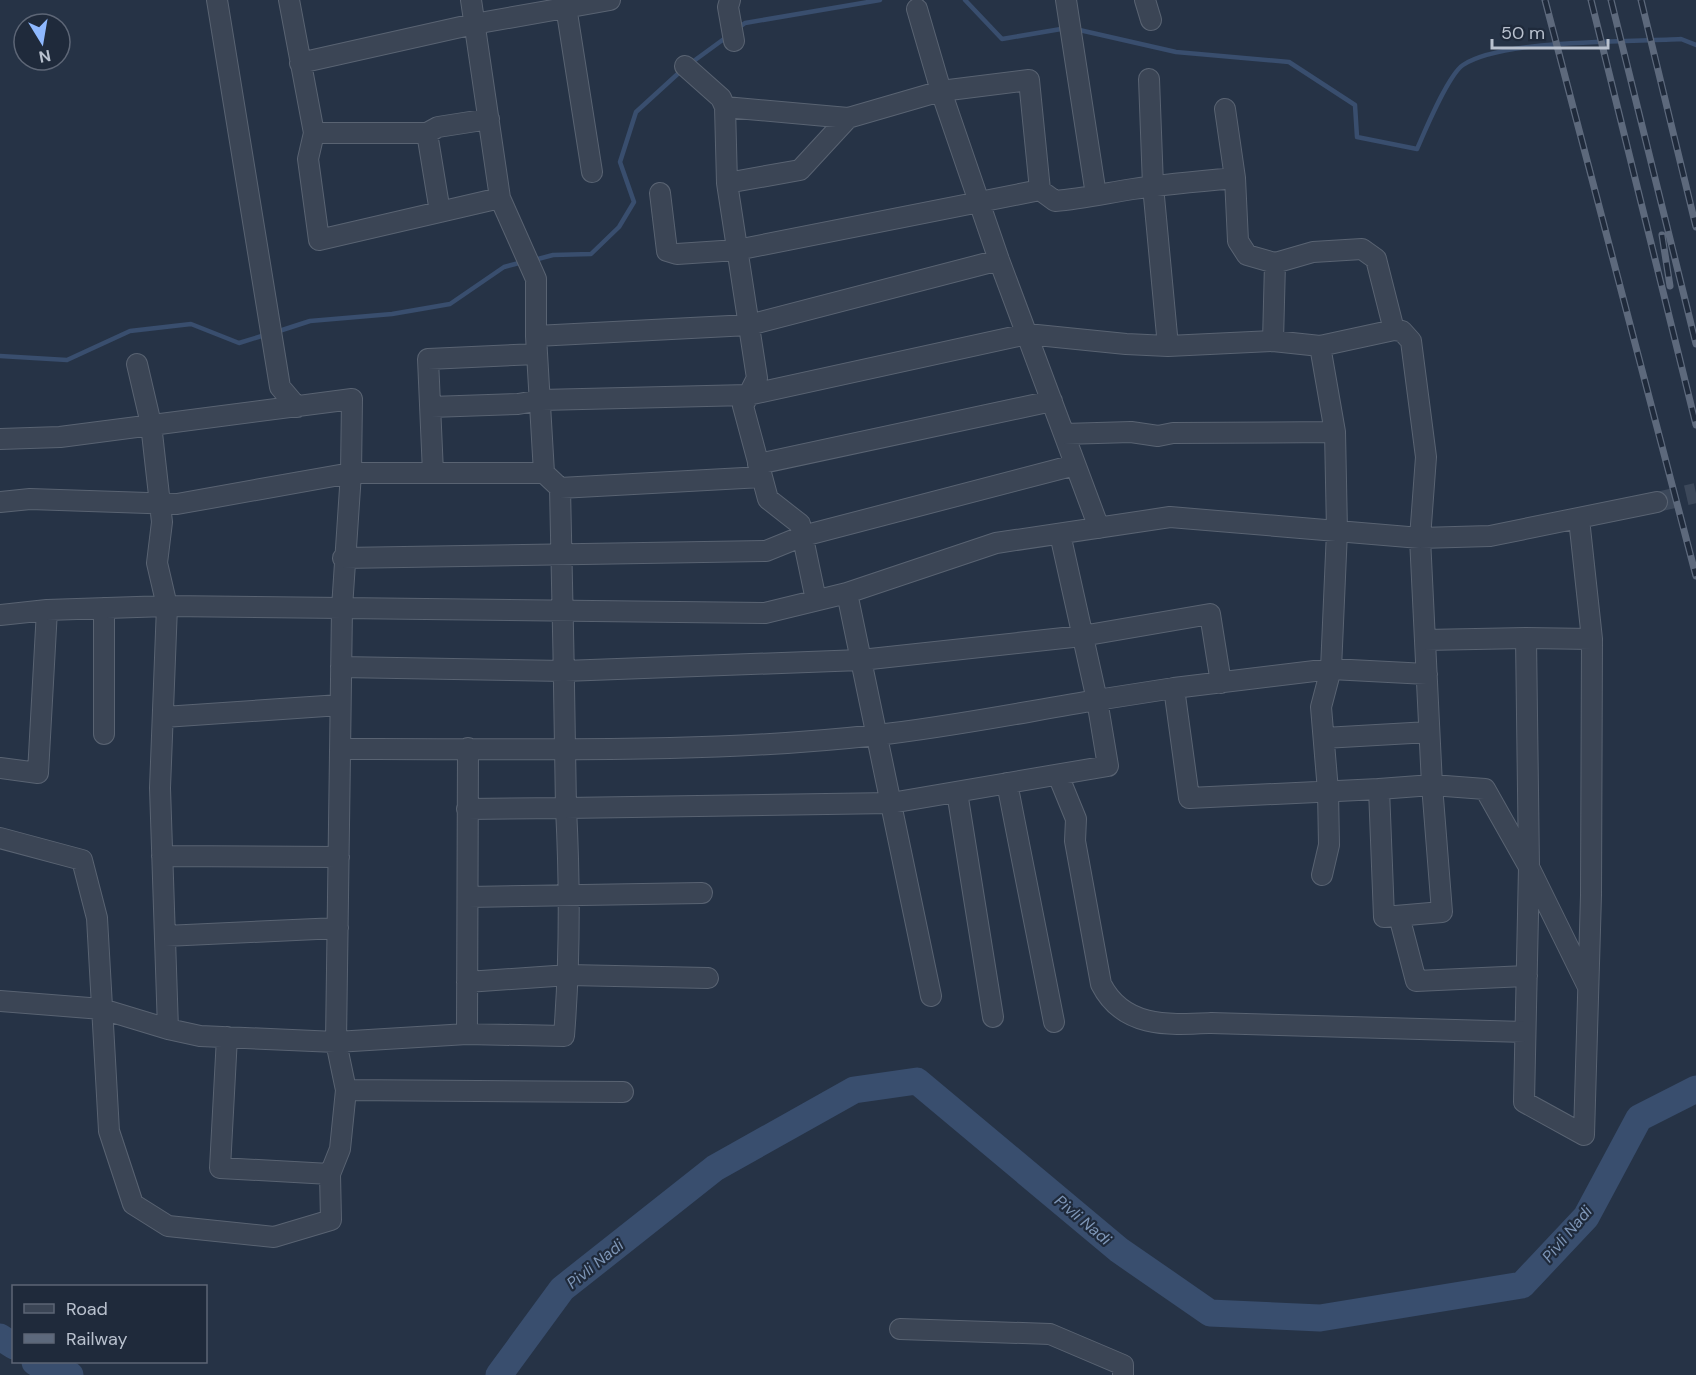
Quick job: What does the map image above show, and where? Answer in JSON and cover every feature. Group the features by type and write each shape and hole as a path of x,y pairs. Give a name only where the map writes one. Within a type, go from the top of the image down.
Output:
{"street":[{"path":"217,0 280,387 297,407"},
{"path":"289,0 314,133 308,159 319,240 500,198"},
{"path":"0,1001 102,1009 200,1036 336,1042 467,1034 564,1036 569,975 570,895 566,808 560,488 544,472 536,345 536,279 500,198 471,0"},
{"path":"300,63 566,4 610,0"},
{"path":"730,0 728,7 734,40"},
{"path":"1066,0 1096,195"},
{"path":"1145,0 1152,20"},
{"path":"566,4 592,172"},
{"path":"917,9 941,91 999,260 1099,528"},
{"path":"686,66 721,98 725,107 727,183 758,378 743,406 768,499 800,524 816,600"},
{"path":"1149,79 1153,186 1168,345"},
{"path":"725,107 848,118 941,91 1029,80 1040,190"},
{"path":"1225,108 1235,178 1238,241 1247,255 1275,262 1313,252 1362,249 1376,260 1394,330"},
{"path":"727,183 800,170 848,118"},
{"path":"314,133 427,133 438,127 489,119"},
{"path":"427,133 440,212"},
{"path":"660,192 667,251 677,254 738,250 1040,190 1055,201 1086,199 1096,195 1153,186 1235,178"},
{"path":"434,473 428,359 536,345 749,324 999,260"},
{"path":"1273,341 1275,262"},
{"path":"431,407 518,404 541,400 748,395 1027,334 1126,344 1168,345 1273,341 1320,346 1394,330 1402,331 1411,341 1426,458 1420,538 1432,785 1442,912 1384,917 1379,789"},
{"path":"1320,346 1335,432 1338,531 1331,669 1321,708 1328,791 1329,845 1322,874"},
{"path":"137,364 151,424 162,522 157,563 167,606 160,788 168,1029"},
{"path":"0,439 60,437 352,399 351,473 343,558 336,1042 346,1090 340,1149 330,1174 331,1220 274,1237 168,1226 133,1204 109,1131 97,918 82,860 0,838"},
{"path":"560,488 760,470 1052,401"},
{"path":"1064,434 1131,432 1158,436 1173,433 1335,432"},
{"path":"343,558 766,551 803,536 1075,465"},
{"path":"0,502 30,499 177,504 351,473 544,472"},
{"path":"0,615 46,610 167,606 765,614 847,593 996,543 1170,517 1420,538 1490,536 1657,502"},
{"path":"1526,638 1529,867 1524,1102 1584,1135 1592,639 1579,519"},
{"path":"467,809 891,803 1108,766 1097,700 1060,534"},
{"path":"847,593 931,996"},
{"path":"104,608 104,734"},
{"path":"0,768 38,773 46,610"},
{"path":"341,667 564,671 861,660 1083,636 1210,614 1221,682"},
{"path":"1425,640 1592,639"},
{"path":"340,749 726,746 877,735 1174,688 1331,669 1427,674"},
{"path":"1174,688 1189,798 1432,785 1485,789 1529,867 1588,988"},
{"path":"164,717 340,705"},
{"path":"1324,738 1429,732"},
{"path":"467,1034 468,748"},
{"path":"1058,775 1076,819 1075,841 1101,984 1109,1000 1126,1012 1162,1025 1211,1023 1526,1032"},
{"path":"1007,783 1054,1022"},
{"path":"957,792 993,1017"},
{"path":"162,856 339,857"},
{"path":"468,897 702,893"},
{"path":"1399,916 1416,981 1527,976"},
{"path":"165,936 338,928"},
{"path":"467,982 569,975 708,978"},
{"path":"227,1037 220,1168 330,1174"},
{"path":"346,1090 623,1092"},
{"path":"900,1329 1050,1334 1124,1365 1123,1375"}],"waterway":[{"path":"737,29 745,23 880,0"},
{"path":"965,0 1002,39 1067,28"},
{"path":"1075,29 1176,52 1289,62 1355,105 1357,137 1417,149 1437,104 1457,71 1463,65 1481,57 1506,50 1568,43 1681,39 1696,45"},
{"path":"691,63 728,36"},
{"path":"534,260 553,255 591,254 619,227 634,202 620,162 636,112 682,70"},
{"path":"276,332 310,321 392,314 450,304 504,267 523,262"},
{"path":"0,356 67,360 130,331 191,324 239,343 265,335"},
{"name":"Pivli Nadi","path":"499,1375 562,1289 715,1168 854,1090 917,1081 1119,1250 1210,1313 1320,1318 1522,1285 1586,1217 1639,1118 1696,1089"},
{"name":"Pivli Nadi","path":"0,1337 12,1345"},
{"name":"Pivli Nadi","path":"37,1363 46,1369 70,1375"}],"tunnel":[{"path":"1657,502 1696,493"}],"railway":[{"path":"1545,0 1696,576"},
{"path":"1591,0 1696,425"},
{"path":"1611,0 1696,344"},
{"path":"1641,0 1696,227"},
{"path":"1662,235 1670,286"}]}
